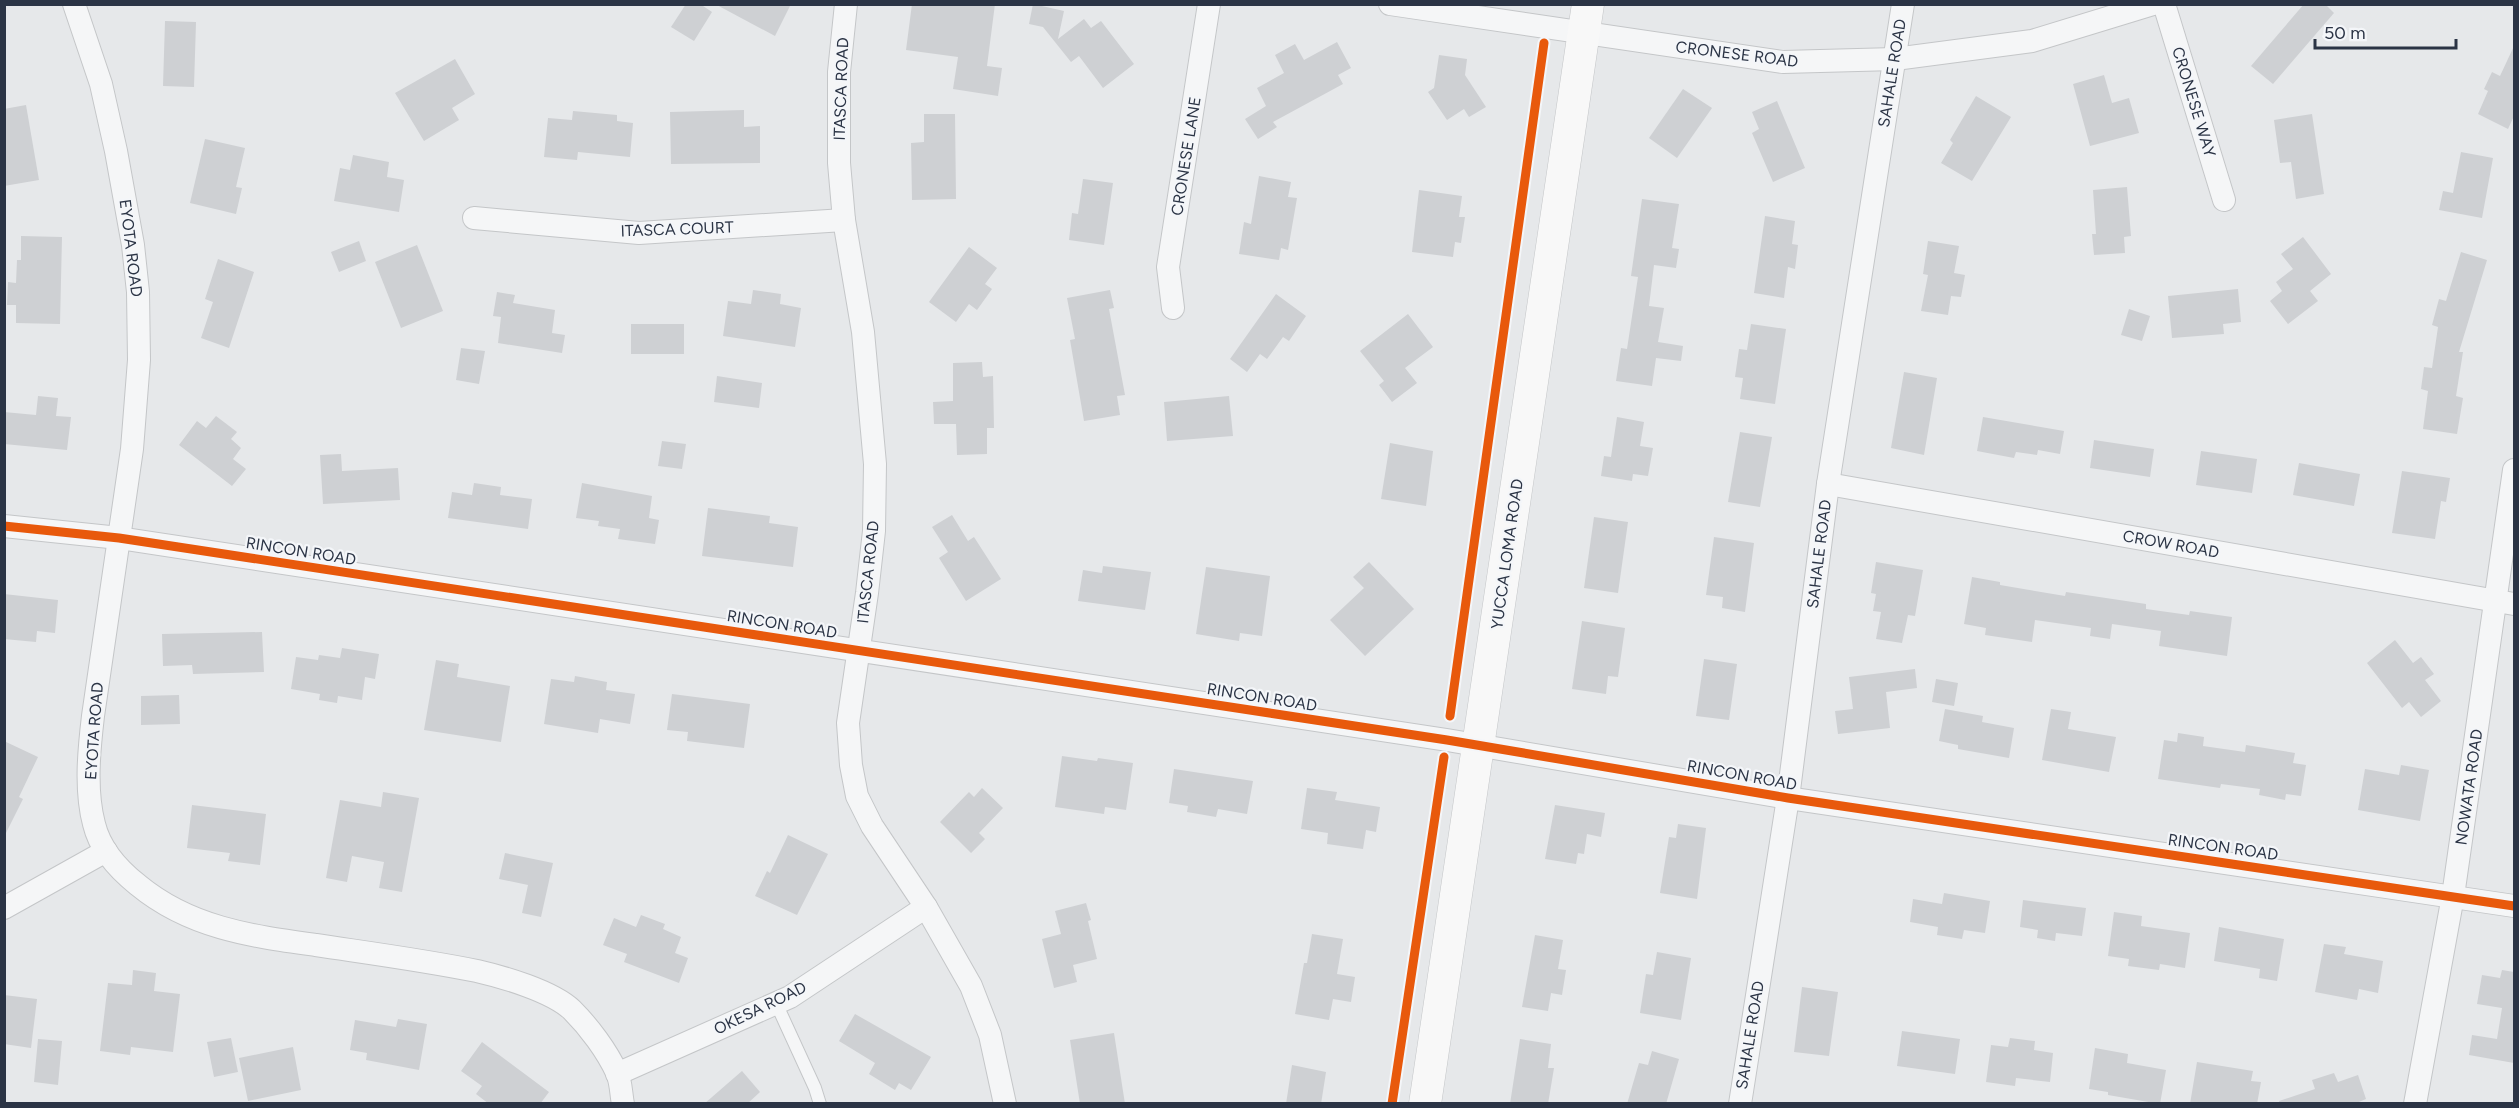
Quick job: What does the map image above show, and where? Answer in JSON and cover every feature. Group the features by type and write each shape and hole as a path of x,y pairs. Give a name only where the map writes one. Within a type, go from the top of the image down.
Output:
{"main road":[{"name":"YUCCA LOMA ROAD","path":"1425,1104 1586,19"}],"street":[{"name":"EYOTA ROAD","path":"74,4 100,84 116,151 133,244 138,292 139,360 132,449 89,753 94,825 106,851 124,874 147,893 176,912 215,927 252,936 453,966 508,978 538,990 571,1008 597,1040 617,1074 623,1104"},
{"name":"ITASCA ROAD","path":"846,4 839,72 839,163 844,220 863,332 874,464 874,531 848,723 851,765 857,795 872,826 926,907 971,986 990,1035 1005,1104"},
{"name":"CRONESE LANE","path":"1173,308 1168,267 1209,4"},
{"name":"CRONESE ROAD","path":"1390,4 1586,19 1783,62 1895,59 2032,40 2153,4"},
{"name":"SAHALE ROAD","path":"1745,1103 1788,798 1828,484 1903,4"},
{"name":"CRONESE WAY","path":"2164,4 2224,200"},
{"name":"ITASCA COURT","path":"474,218 639,234 844,220"},
{"name":"NOWATA ROAD","path":"2415,1104 2505,602 2514,470"},
{"name":"CROW ROAD","path":"1828,484 2505,602"},
{"name":"RINCON ROAD","path":"4,526 119,538 1479,745 1788,798 2514,906"},
{"path":"4,908 106,851"},
{"name":"OKESA ROAD","path":"617,1074 790,997 926,907"}],"lane":[{"path":"776,1003 815,1088 820,1104"}],"building":[{"path":"686,4 700,4 712,12 694,41 671,27"},
{"path":"715,4 791,4 775,36"},
{"path":"912,4 995,4 987,66 1002,68 998,96 953,89 958,57 906,50"},
{"path":"1033,4 1064,11 1058,39 1084,19 1091,28 1101,21 1134,64 1103,88 1079,56 1071,62 1043,27 1029,24"},
{"path":"2304,4 2325,4 2334,13 2273,84 2251,66"},
{"path":"165,21 196,22 194,87 163,86"},
{"path":"1337,42 1351,68 1338,75 1343,84 1273,122 1277,127 1258,139 1245,119 1266,106 1257,88 1284,73 1275,55 1295,44 1304,60"},
{"path":"2514,46 2514,116 2508,129 2478,114 2488,91 2484,89 2492,72 2500,76"},
{"path":"1439,55 1467,59 1465,75 1486,107 1469,117 1464,109 1447,120 1428,92 1434,88"},
{"path":"455,59 475,94 452,108 459,120 424,141 395,93"},
{"path":"2104,75 2112,103 2129,98 2139,133 2090,146 2073,84"},
{"path":"1683,89 1712,108 1677,158 1649,138"},
{"path":"1976,96 2011,117 1972,181 1941,163 1953,143 1950,140"},
{"path":"1777,101 1805,168 1773,182 1752,133 1759,129 1752,112"},
{"path":"26,105 39,180 4,186 4,109"},
{"path":"744,110 744,127 760,126 760,163 671,164 670,112"},
{"path":"573,111 617,115 617,121 633,123 630,157 578,152 577,160 544,157 548,118 572,120"},
{"path":"924,114 955,114 956,199 912,200 911,143 924,142"},
{"path":"2312,114 2324,194 2296,199 2291,162 2280,163 2274,120"},
{"path":"205,139 245,148 236,187 242,188 236,214 190,203"},
{"path":"2461,152 2493,158 2482,218 2439,210 2443,191 2453,193"},
{"path":"353,155 389,162 387,177 404,180 399,212 334,201 340,168 350,170"},
{"path":"1259,176 1291,182 1288,197 1297,198 1288,250 1281,248 1279,260 1239,254 1244,222 1251,224"},
{"path":"1083,179 1113,183 1104,245 1069,240 1072,213 1078,214"},
{"path":"2127,187 2131,236 2124,237 2125,253 2094,255 2092,234 2096,234 2093,190"},
{"path":"1419,190 1462,196 1459,217 1465,217 1461,243 1455,242 1453,257 1412,252"},
{"path":"1642,199 1679,204 1672,248 1679,249 1676,268 1654,265 1649,306 1664,308 1658,342 1683,346 1681,361 1656,358 1652,386 1616,381 1621,348 1627,349 1638,277 1631,276"},
{"path":"1765,216 1795,221 1792,244 1798,245 1795,269 1788,267 1784,298 1754,293"},
{"path":"21,236 62,237 60,324 16,323 16,305 7,305 8,282 16,283 17,260 21,260"},
{"path":"2303,237 2331,274 2310,291 2318,301 2288,324 2270,301 2282,291 2276,282 2293,269 2281,254"},
{"path":"359,241 366,261 339,272 331,252"},
{"path":"1928,241 1959,246 1954,273 1965,275 1961,297 1951,296 1948,315 1921,311 1928,275 1923,274"},
{"path":"417,245 443,311 401,328 375,262"},
{"path":"969,247 997,268 985,284 992,289 977,310 969,304 956,322 929,302"},
{"path":"2461,252 2487,260 2459,352 2463,352 2456,396 2463,398 2457,434 2423,429 2428,391 2421,389 2424,367 2432,368 2438,327 2432,325 2439,299 2446,301"},
{"path":"218,259 254,272 229,348 201,338 213,302 205,299"},
{"path":"2238,289 2241,322 2223,324 2224,334 2172,338 2168,296"},
{"path":"753,290 781,294 780,304 801,308 795,347 723,336 728,301 751,304"},
{"path":"1110,290 1114,308 1109,309 1125,395 1117,396 1120,415 1084,421 1070,340 1075,339 1067,298"},
{"path":"497,292 515,295 513,303 555,310 552,333 565,335 562,353 498,343 501,317 493,316"},
{"path":"1276,294 1306,316 1289,341 1283,337 1267,359 1260,354 1247,372 1230,359"},
{"path":"2129,309 2150,316 2142,341 2121,335"},
{"path":"1408,314 1433,347 1405,368 1417,383 1392,402 1379,385 1384,381 1360,351"},
{"path":"631,324 684,324 684,354 631,354"},
{"path":"1751,324 1786,329 1775,404 1740,399 1743,378 1735,377 1739,349 1747,350"},
{"path":"461,348 485,351 479,384 456,380"},
{"path":"982,362 983,377 993,376 994,428 987,428 987,454 957,455 956,424 934,424 933,402 953,401 953,363"},
{"path":"1904,372 1937,378 1924,455 1891,448"},
{"path":"717,376 762,383 759,408 714,402"},
{"path":"38,396 58,398 56,416 71,417 67,450 4,444 4,412 36,415"},
{"path":"1229,396 1233,436 1167,441 1164,402"},
{"path":"216,416 237,432 231,439 241,448 233,459 246,469 232,486 179,445 197,421 206,428"},
{"path":"1617,417 1644,422 1640,446 1653,448 1648,476 1633,474 1632,481 1601,476 1604,456 1611,457"},
{"path":"1983,417 2064,431 2060,454 2038,450 2037,455 2016,452 2014,458 1977,451"},
{"path":"1740,432 1772,437 1760,507 1728,502"},
{"path":"2094,440 2154,449 2150,477 2090,468"},
{"path":"662,441 686,444 682,469 658,466"},
{"path":"1390,443 1433,451 1426,506 1381,499"},
{"path":"2201,451 2257,459 2252,493 2196,485"},
{"path":"341,454 342,471 398,468 400,500 323,504 320,455"},
{"path":"2299,463 2360,474 2354,506 2293,495"},
{"path":"2402,471 2450,478 2446,502 2441,501 2435,539 2392,533"},
{"path":"474,483 501,487 500,495 532,499 528,529 448,518 452,492 472,495"},
{"path":"582,483 652,496 649,518 659,520 655,544 618,539 620,529 598,526 599,521 576,518"},
{"path":"708,508 770,516 769,523 798,527 793,567 702,556"},
{"path":"952,515 968,541 974,537 1001,579 966,601 939,558 948,552 932,527"},
{"path":"1594,517 1628,522 1618,593 1584,588"},
{"path":"1714,537 1754,543 1745,612 1722,608 1723,597 1706,595"},
{"path":"1369,562 1414,609 1365,656 1330,620 1364,588 1353,577"},
{"path":"1876,562 1923,570 1915,616 1908,615 1902,643 1876,639 1881,612 1873,611 1876,594 1871,593"},
{"path":"1103,566 1151,572 1145,610 1078,601 1083,570 1102,573"},
{"path":"1206,567 1270,576 1262,636 1240,633 1239,641 1196,634"},
{"path":"1972,577 2000,582 2000,585 2065,596 2066,592 2146,604 2146,609 2189,615 2190,611 2232,617 2227,656 2159,646 2161,631 2112,624 2110,639 2090,636 2091,628 2035,620 2032,642 1985,635 1986,628 1964,624"},
{"path":"4,594 58,600 55,633 37,631 36,642 4,639"},
{"path":"1582,621 1625,628 1618,677 1608,676 1606,694 1572,689"},
{"path":"262,632 264,672 193,674 192,665 163,666 162,634"},
{"path":"2395,640 2413,663 2421,657 2434,674 2425,680 2441,701 2421,717 2409,702 2402,708 2367,663"},
{"path":"342,648 379,654 375,679 365,677 362,700 338,696 337,703 319,700 320,694 291,689 296,657 318,660 319,655 340,658"},
{"path":"1704,659 1737,664 1729,720 1696,716"},
{"path":"436,660 459,664 457,677 510,686 501,742 424,730"},
{"path":"1915,669 1917,688 1886,692 1890,728 1838,734 1835,711 1853,709 1849,677"},
{"path":"575,676 607,682 606,690 635,694 630,724 600,719 598,733 544,724 551,679 574,682"},
{"path":"1936,679 1958,683 1954,706 1932,702"},
{"path":"672,694 750,704 744,748 687,741 688,732 667,730"},
{"path":"179,695 180,724 141,725 141,696"},
{"path":"1945,709 1983,716 1982,722 2014,728 2009,758 1958,749 1958,745 1939,741"},
{"path":"2051,709 2071,712 2068,729 2116,737 2109,772 2042,760"},
{"path":"2178,733 2204,737 2203,746 2245,752 2246,745 2295,753 2293,763 2306,765 2301,796 2286,794 2285,800 2259,795 2260,789 2221,784 2220,788 2158,779 2164,740 2177,742"},
{"path":"4,741 38,757 19,797 23,799 4,837"},
{"path":"1062,756 1133,763 1126,810 1105,807 1104,814 1055,807"},
{"path":"2401,765 2429,770 2420,821 2358,810 2365,769 2399,775"},
{"path":"1174,769 1253,781 1247,814 1218,809 1216,817 1187,812 1188,806 1169,803"},
{"path":"982,788 1003,808 979,833 985,839 971,853 940,822 969,792 974,797"},
{"path":"1307,788 1337,792 1335,800 1380,807 1376,832 1366,830 1363,849 1327,844 1328,833 1301,829"},
{"path":"383,792 419,798 402,892 379,888 384,862 352,856 347,882 326,878 340,800 381,807"},
{"path":"192,805 266,814 260,865 228,861 230,853 187,848"},
{"path":"1555,805 1605,813 1601,837 1587,834 1584,854 1578,853 1576,864 1545,859"},
{"path":"1678,824 1706,828 1697,899 1660,893 1669,837 1676,838"},
{"path":"788,835 828,854 797,915 755,896 767,871 770,873"},
{"path":"505,853 553,863 541,917 522,913 528,885 499,879"},
{"path":"1944,893 1990,901 1985,933 1964,930 1962,939 1937,935 1938,927 1910,922 1913,899 1942,904"},
{"path":"2023,900 2086,908 2082,936 2056,933 2055,941 2037,938 2038,930 2020,927"},
{"path":"1086,903 1097,959 1073,965 1077,982 1054,988 1042,939 1061,934 1055,911"},
{"path":"2114,912 2142,916 2141,926 2190,933 2185,968 2160,964 2159,970 2128,966 2129,959 2108,956"},
{"path":"641,915 665,924 663,929 681,937 675,953 688,958 679,983 624,962 627,954 603,945 614,918 636,927"},
{"path":"2219,927 2284,939 2277,981 2259,978 2260,969 2214,961"},
{"path":"1312,934 1343,939 1337,974 1355,977 1351,1002 1333,999 1329,1020 1295,1014"},
{"path":"1535,935 1563,940 1558,969 1566,970 1562,995 1551,993 1548,1011 1522,1007"},
{"path":"2324,944 2346,947 2344,954 2383,961 2378,993 2359,989 2357,1000 2315,992"},
{"path":"1657,952 1691,958 1681,1020 1640,1013 1646,974 1653,975"},
{"path":"133,970 156,973 154,991 180,994 173,1052 131,1047 130,1055 100,1051 108,983 132,985"},
{"path":"2502,970 2514,972 2514,1063 2469,1055 2472,1035 2497,1039 2502,1008 2477,1004 2482,975 2500,978"},
{"path":"1802,987 1838,992 1829,1056 1794,1052"},
{"path":"4,995 37,999 31,1048 4,1044"},
{"path":"855,1014 931,1057 911,1090 899,1083 895,1090 869,1074 875,1063 839,1041"},
{"path":"398,1019 427,1024 419,1070 366,1060 367,1053 350,1050 355,1020 396,1027"},
{"path":"1902,1031 1960,1039 1955,1074 1897,1066"},
{"path":"1114,1033 1125,1104 1080,1104 1070,1040"},
{"path":"231,1038 238,1072 214,1077 207,1042"},
{"path":"2010,1038 2035,1041 2034,1050 2053,1053 2050,1082 2016,1078 2015,1086 1986,1082 1991,1045 2008,1047"},
{"path":"38,1039 62,1041 58,1085 34,1082"},
{"path":"1520,1039 1551,1044 1548,1068 1554,1068 1548,1104 1510,1104"},
{"path":"482,1042 549,1092 540,1104 489,1104 476,1094 482,1086 461,1071"},
{"path":"293,1047 301,1090 248,1101 239,1058"},
{"path":"2095,1048 2128,1054 2127,1063 2166,1070 2160,1104 2108,1095 2108,1092 2089,1089"},
{"path":"1652,1051 1679,1059 1666,1104 1627,1104 1639,1063 1648,1065"},
{"path":"2197,1062 2253,1071 2251,1081 2261,1082 2257,1104 2190,1104"},
{"path":"1292,1065 1326,1072 1321,1104 1286,1104"},
{"path":"742,1071 760,1092 747,1104 704,1104"},
{"path":"2334,1073 2338,1082 2358,1075 2366,1099 2354,1104 2280,1104 2279,1101 2315,1089 2312,1080"}],"cycle path":[{"path":"1450,716 1544,43"},
{"path":"4,526 119,538 1447,740 1788,798 2514,906"},
{"path":"1392,1104 1444,757"}]}
